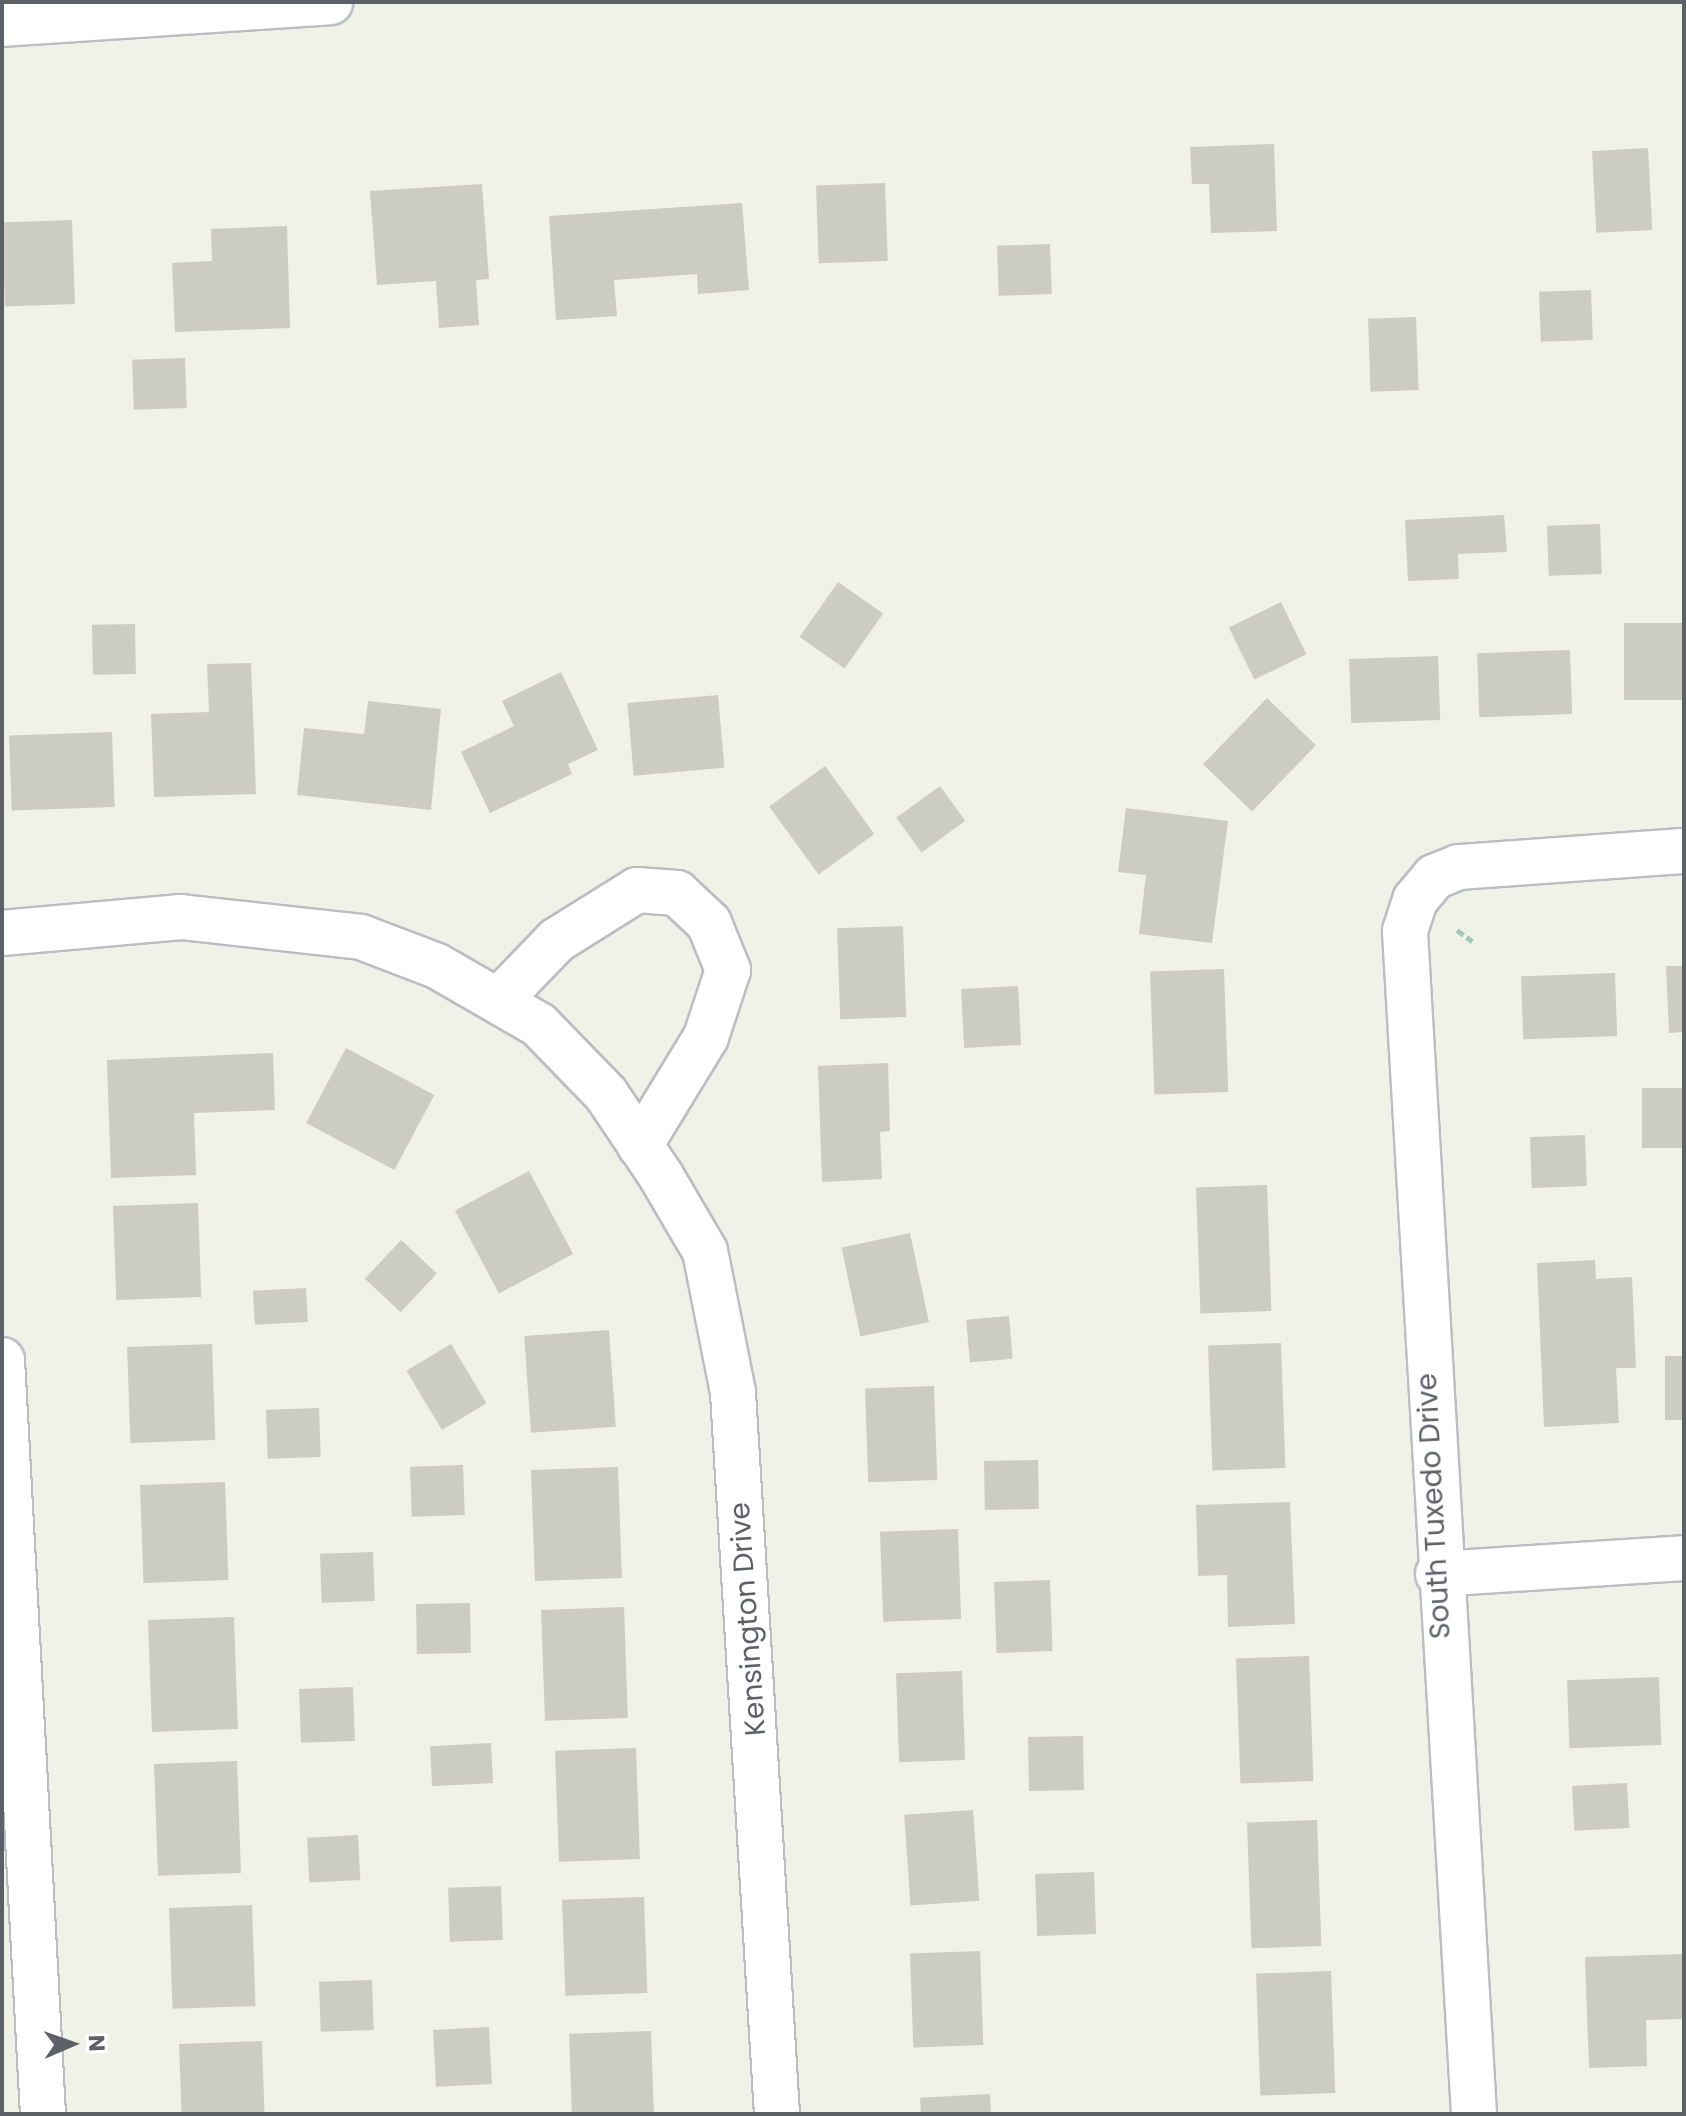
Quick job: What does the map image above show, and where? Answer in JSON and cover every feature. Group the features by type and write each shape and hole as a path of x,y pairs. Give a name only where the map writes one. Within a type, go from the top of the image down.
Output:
{"street":[{"path":"2,24 330,2"},
{"name":"South Tuxedo Drive","path":"1474,2114 1402,958 1415,900 1434,877 1459,867 1684,851"},
{"path":"498,1001 557,940 637,890 677,893 709,923 728,970 706,1037 640,1145"},
{"name":"Kensington Drive","path":"2,933 181,917 278,924 361,937 437,966 539,1025 606,1094 640,1145 705,1251 724,1325 777,2114"},
{"path":"2,1360 43,2114"},
{"path":"1438,1574 1684,1558"}],"path":[{"path":"1451,925 1472,941"}],"building":[{"path":"1274,144 1277,231 1211,233 1209,184 1192,184 1190,147"},
{"path":"1648,148 1652,230 1596,233 1592,151"},
{"path":"885,183 888,261 819,263 816,185"},
{"path":"482,184 489,279 476,280 479,325 439,328 436,281 377,285 370,191"},
{"path":"742,203 749,290 698,294 697,274 614,280 617,316 556,320 549,216"},
{"path":"72,220 75,304 5,306 2,222"},
{"path":"287,226 290,328 175,332 172,263 212,261 211,229"},
{"path":"1050,244 1052,294 999,296 997,246"},
{"path":"1591,290 1593,340 1541,342 1539,292"},
{"path":"1416,317 1419,390 1371,392 1368,319"},
{"path":"185,358 187,408 134,410 132,360"},
{"path":"1504,515 1507,552 1458,554 1459,579 1408,581 1405,520"},
{"path":"1600,524 1602,574 1549,576 1547,526"},
{"path":"838,582 883,614 845,668 800,637"},
{"path":"1281,602 1306,654 1254,680 1229,627"},
{"path":"1624,623 1684,623 1684,700 1624,700"},
{"path":"135,624 136,674 93,675 92,625"},
{"path":"1570,650 1572,714 1479,717 1477,653"},
{"path":"1438,656 1440,720 1351,723 1349,659"},
{"path":"251,663 256,794 154,797 151,714 209,712 207,664"},
{"path":"561,672 598,750 568,764 572,774 490,813 461,752 514,726 502,701"},
{"path":"718,695 724,768 634,776 627,703"},
{"path":"1267,698 1316,745 1252,811 1203,764"},
{"path":"368,701 441,709 431,810 297,795 304,728 364,734"},
{"path":"112,732 115,807 12,811 9,736"},
{"path":"825,766 874,834 819,875 769,807"},
{"path":"940,786 965,821 922,853 896,818"},
{"path":"1126,808 1228,821 1212,943 1139,934 1146,875 1118,872"},
{"path":"903,926 906,1017 840,1019 837,928"},
{"path":"1666,966 1684,966 1684,1032 1669,1033"},
{"path":"1224,969 1228,1092 1154,1095 1150,972"},
{"path":"1615,973 1617,1036 1523,1039 1521,976"},
{"path":"1018,986 1021,1045 964,1048 961,989"},
{"path":"346,1048 434,1095 394,1170 306,1123"},
{"path":"273,1053 275,1110 194,1113 196,1175 111,1178 107,1060"},
{"path":"888,1063 890,1131 880,1132 882,1179 822,1182 818,1066"},
{"path":"1642,1088 1684,1088 1684,1148 1642,1148"},
{"path":"1585,1135 1587,1186 1532,1188 1530,1137"},
{"path":"529,1171 573,1254 499,1293 455,1210"},
{"path":"1267,1185 1271,1311 1200,1313 1196,1187"},
{"path":"198,1203 201,1297 116,1300 113,1206"},
{"path":"910,1233 929,1322 860,1337 842,1248"},
{"path":"401,1240 437,1273 401,1312 365,1279"},
{"path":"1595,1260 1596,1279 1632,1277 1636,1368 1616,1368 1619,1423 1544,1427 1537,1263"},
{"path":"306,1288 308,1322 255,1325 253,1291"},
{"path":"1009,1316 1013,1359 970,1363 966,1320"},
{"path":"609,1330 616,1427 531,1433 524,1336"},
{"path":"1281,1343 1285,1468 1212,1470 1208,1346"},
{"path":"212,1344 215,1440 130,1443 127,1347"},
{"path":"451,1344 487,1403 442,1430 406,1371"},
{"path":"1665,1356 1684,1356 1684,1420 1665,1420"},
{"path":"934,1386 937,1480 868,1482 865,1388"},
{"path":"319,1408 321,1457 268,1459 266,1410"},
{"path":"1038,1460 1039,1509 985,1510 984,1461"},
{"path":"463,1465 465,1515 412,1517 410,1467"},
{"path":"618,1467 622,1578 535,1581 531,1470"},
{"path":"225,1482 228,1580 143,1583 140,1485"},
{"path":"1290,1502 1295,1624 1228,1627 1227,1575 1198,1576 1196,1505"},
{"path":"958,1529 961,1619 883,1622 880,1532"},
{"path":"373,1552 375,1601 322,1603 320,1554"},
{"path":"1050,1580 1052,1651 997,1653 994,1582"},
{"path":"470,1603 471,1653 417,1654 416,1604"},
{"path":"624,1607 628,1718 545,1721 541,1610"},
{"path":"234,1617 238,1729 152,1732 148,1620"},
{"path":"1309,1656 1313,1781 1240,1783 1236,1659"},
{"path":"962,1671 965,1760 899,1762 896,1673"},
{"path":"1659,1677 1661,1745 1569,1748 1567,1680"},
{"path":"353,1687 355,1741 301,1743 299,1689"},
{"path":"1083,1736 1084,1790 1029,1791 1028,1737"},
{"path":"491,1743 493,1783 432,1786 430,1746"},
{"path":"636,1748 640,1859 559,1862 555,1751"},
{"path":"237,1761 241,1873 158,1876 154,1764"},
{"path":"1627,1783 1629,1828 1574,1831 1572,1786"},
{"path":"973,1810 979,1901 911,1906 904,1815"},
{"path":"1317,1820 1321,1946 1251,1948 1247,1822"},
{"path":"358,1835 360,1880 309,1883 307,1838"},
{"path":"1094,1872 1096,1934 1037,1936 1035,1874"},
{"path":"501,1886 503,1940 450,1942 448,1888"},
{"path":"644,1897 647,1993 565,1996 562,1900"},
{"path":"252,1905 256,2006 173,2009 169,1908"},
{"path":"980,1951 983,2045 913,2047 910,1953"},
{"path":"1684,1954 1684,2019 1646,2020 1647,2066 1589,2068 1585,1957"},
{"path":"1331,1971 1335,2093 1260,2096 1256,1974"},
{"path":"372,1980 374,2030 321,2032 319,1982"},
{"path":"489,2027 492,2084 436,2087 433,2030"},
{"path":"651,2031 654,2114 572,2114 569,2034"},
{"path":"262,2041 265,2114 181,2114 179,2044"},
{"path":"990,2094 991,2114 921,2114 920,2098"}]}
